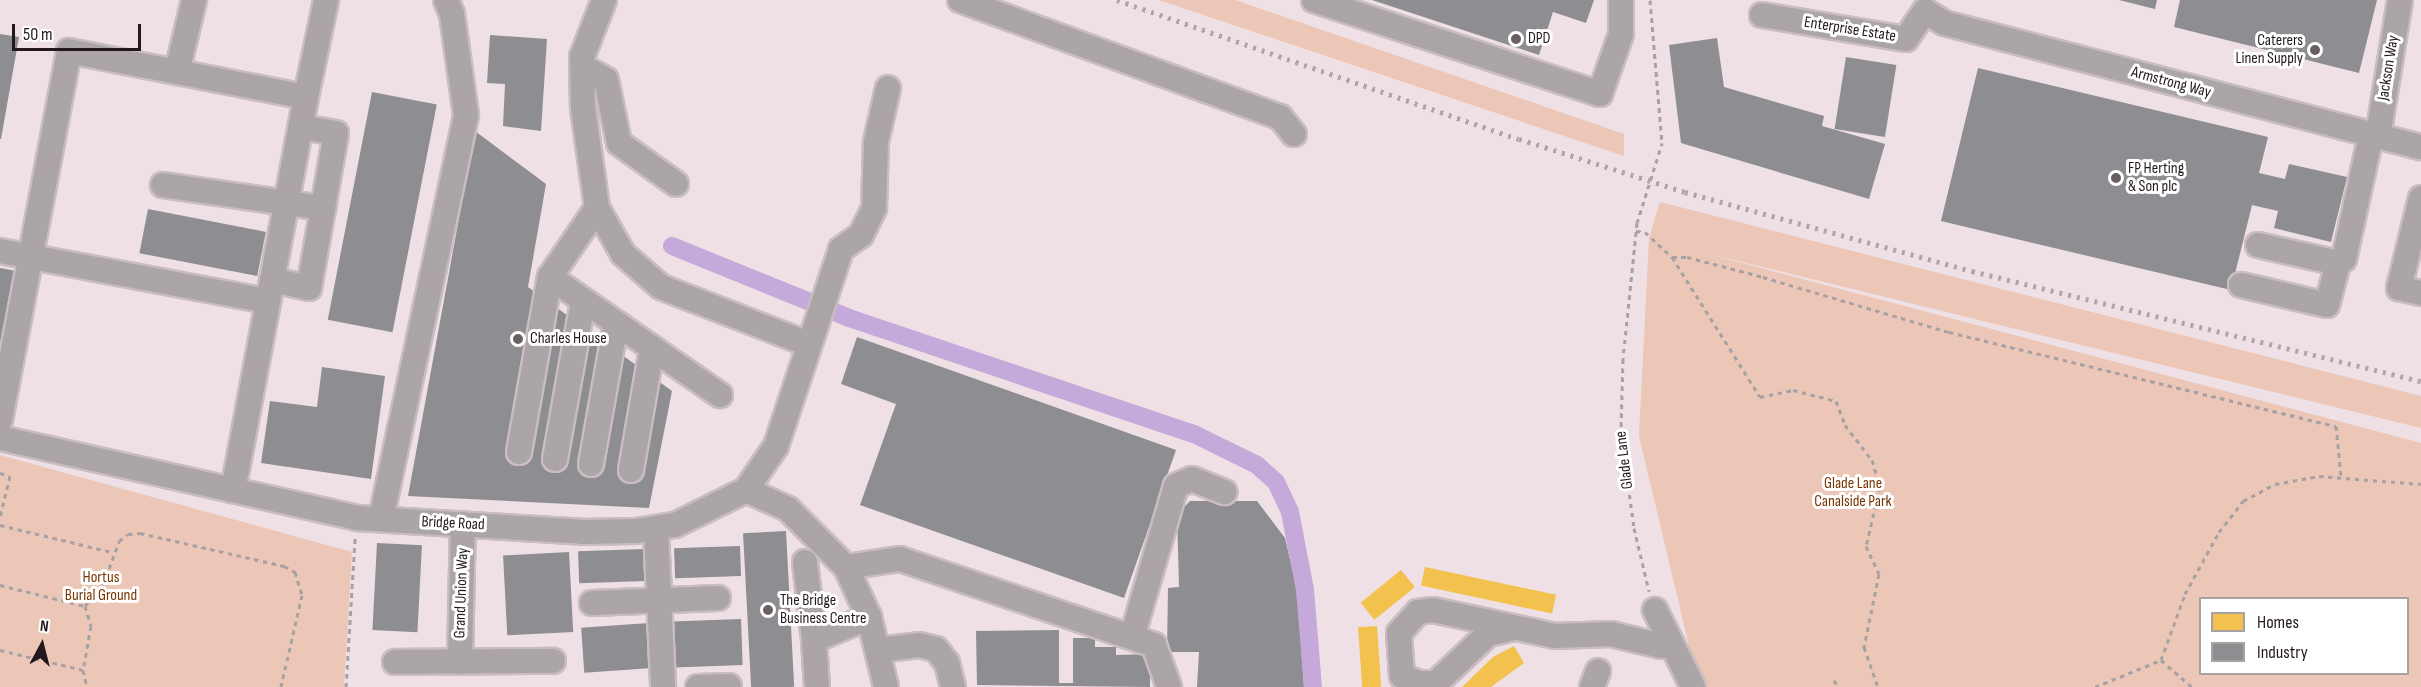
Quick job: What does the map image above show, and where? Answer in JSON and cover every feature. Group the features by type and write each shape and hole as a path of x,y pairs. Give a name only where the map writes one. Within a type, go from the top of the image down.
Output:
{"street":[{"path":"177,72 194,0"},
{"path":"233,490 326,0"},
{"path":"381,519 466,115 452,14 446,0"},
{"path":"604,0 582,57 583,108 597,208 623,255 661,287 810,337"},
{"path":"960,0 1280,117 1294,134"},
{"path":"1314,0 1600,94 1621,34 1621,0"},
{"name":"Jackson Way","path":"2241,285 2327,305 2338,263 2344,259 2349,241 2374,135 2400,0"},
{"name":"Armstrong Way","path":"1924,5 1944,23 2421,147"},
{"name":"Enterprise Estate","path":"1762,15 1906,39 1924,5"},
{"path":"0,420 69,51 306,97"},
{"path":"582,67 606,80 619,143 676,184"},
{"name":"Bridge Road","path":"0,438 357,518 583,532 656,530 675,525 746,490 776,446 796,396 810,337 842,249 861,235 874,208 876,142 888,88"},
{"path":"0,251 270,291 309,288 336,133 301,127"},
{"path":"164,185 287,200 323,208"},
{"path":"2421,198 2399,288 2421,293"},
{"path":"519,452 550,277 597,208"},
{"path":"2258,245 2338,263"},
{"path":"550,277 720,395"},
{"path":"555,459 583,302"},
{"path":"591,464 616,323"},
{"path":"631,471 652,348"},
{"path":"1132,637 1176,486 1192,479 1224,492"},
{"path":"746,490 788,509 846,567 869,617 879,650 886,687"},
{"name":"Grand Union Way","path":"460,662 464,524"},
{"path":"656,530 663,687"},
{"path":"846,567 900,559 1154,645 1169,687"},
{"path":"805,562 817,687"},
{"path":"592,603 718,598"},
{"path":"1514,628 1488,634 1434,685 1403,681 1399,633 1418,612 1433,610 1555,636 1611,634 1661,646 1668,644"},
{"path":"1655,610 1668,644 1693,687"},
{"path":"814,640 869,617"},
{"path":"879,650 919,645 936,649 947,663 953,687"},
{"path":"395,662 553,661"},
{"path":"698,687 729,686"}],"path":[{"name":"Glade Lane","path":"1650,0 1662,143 1636,223 1623,359 1621,432 1634,528 1655,610"},
{"path":"1636,231 1645,232 1672,256 1760,397 1793,390 1836,401 1845,425 1872,460 1880,487 1866,546 1878,574 1864,647 1878,687"},
{"path":"1672,256 1687,257 1763,277 1949,332 2336,426 2341,475"},
{"path":"0,473 10,476 0,517"},
{"path":"2095,687 2161,660 2185,594 2219,532 2243,501 2274,484 2341,475 2421,484"},
{"path":"346,687 357,518"},
{"path":"0,525 112,552"},
{"path":"87,687 83,670 91,638 85,606 106,577 112,552 128,534 140,533 284,566 295,572 302,595 281,687"},
{"path":"0,585 85,606"},
{"path":"0,650 83,670"},
{"path":"2161,660 2192,687"},
{"path":"1834,680 1838,687"}],"green space":[{"path":"1159,0 1235,0 1624,134 1624,156"},
{"name":"Glade Lane Canalside Park","path":"1660,202 2421,396 2421,428 1697,251 2421,443 2421,687 1703,687 1696,675 1639,436 1649,238"},
{"name":"Hortus Burial Ground","path":"0,455 352,552 344,687 0,687"}],"building: Homes":[{"path":"1425,567 1556,595 1552,613 1421,586"},
{"path":"1401,570 1415,587 1374,620 1361,603"},
{"path":"1377,626 1381,687 1362,687 1358,627"},
{"path":"1514,646 1524,663 1491,687 1462,687 1493,657"}],"building: Industry":[{"name":"DPD","path":"1372,0 1594,0 1586,23 1553,12 1539,55"},
{"path":"2119,0 2157,0 2155,9"},
{"name":"Caterers Linen Supply","path":"2180,0 2377,0 2359,73 2174,27"},
{"path":"0,34 19,37 1,139 0,139"},
{"path":"490,35 547,39 541,131 503,126 505,84 487,83"},
{"path":"1717,38 1724,87 1824,116 1822,126 1885,144 1869,199 1681,143 1669,45"},
{"path":"1846,57 1896,65 1885,137 1835,129"},
{"name":"FP Herting & Son plc","path":"1978,68 2268,137 2259,173 2285,179 2289,164 2347,177 2331,242 2274,228 2278,211 2252,205 2231,290 1941,221"},
{"path":"372,92 437,105 393,332 328,320"},
{"name":"Charles House","path":"475,131 546,184 528,287 672,391 649,508 408,496"},
{"path":"148,209 266,232 257,276 139,253"},
{"path":"0,268 17,271 0,356"},
{"path":"857,337 1176,450 1124,598 860,505 896,404 841,384"},
{"path":"322,367 385,376 371,479 261,463 270,401 317,407"},
{"path":"1190,501 1257,501 1285,538 1297,589 1304,687 1197,687 1199,652 1167,652 1168,588 1179,587 1177,514"},
{"name":"The Bridge Business Centre","path":"786,531 794,687 751,687 743,533"},
{"path":"377,543 422,545 417,632 372,630"},
{"path":"740,546 741,576 675,578 674,548"},
{"path":"644,549 645,581 579,583 578,551"},
{"path":"569,552 573,632 507,635 503,555"},
{"path":"741,619 743,665 674,667 672,621"},
{"path":"649,623 652,668 584,673 581,628"},
{"path":"1059,630 1059,683 1073,683 1073,638 1095,638 1095,647 1116,647 1116,655 1150,654 1150,687 977,685 976,631"}],"waterway":[{"path":"672,246 849,318 1194,434 1257,465 1276,482 1290,512 1305,590 1313,687"}],"railway":[{"path":"1117,0 1519,139 1685,192 1972,271 2421,381"}],"place":[{"name":"DPD","path":"1516,39"},
{"name":"Caterers Linen Supply","path":"2315,50"},
{"name":"FP Herting & Son plc","path":"2116,178"},
{"name":"Charles House","path":"518,339"},
{"name":"The Bridge Business Centre","path":"768,610"}]}
